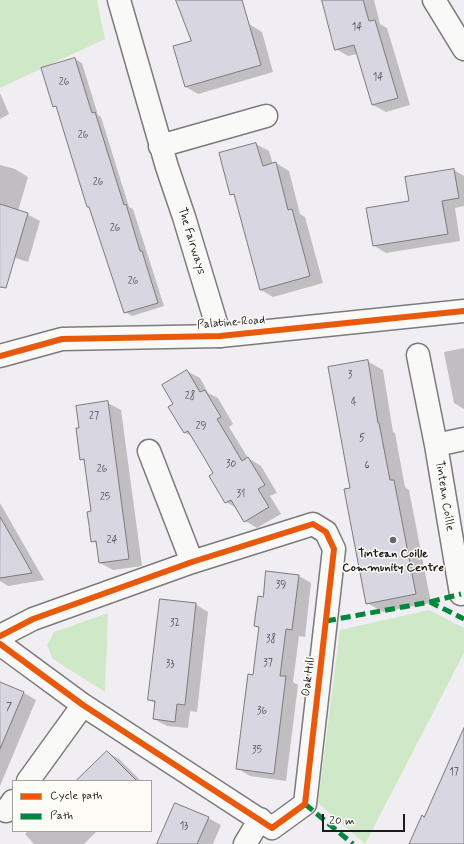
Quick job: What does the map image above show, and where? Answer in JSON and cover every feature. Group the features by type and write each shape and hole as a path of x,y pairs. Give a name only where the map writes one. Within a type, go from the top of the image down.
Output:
{"street":[{"name":"The Fairways","path":"119,0 166,167 184,217 220,336"},
{"path":"434,0 464,49"},
{"path":"160,146 266,116"},
{"name":"Palatine Road","path":"0,356 62,339 220,336 464,310"},
{"name":"Tintean Coílle","path":"418,356 436,445 460,594"},
{"name":"Tintean Coílle","path":"436,445 464,439"},
{"path":"149,451 192,562"},
{"name":"Oak Hill","path":"0,636 33,619 192,562 313,524 326,532 334,549 305,804 272,828 83,706 0,644"},
{"path":"29,780 83,706"},
{"path":"245,844 260,819"}],"green space":[{"path":"0,0 97,0 105,39 0,88"},
{"path":"429,610 464,628 464,653 365,844 318,803 340,630"},
{"path":"108,613 105,692 53,659 47,645 54,632"}],"building":[{"path":"176,0 242,0 261,65 185,87 173,46 191,41"},
{"path":"322,0 363,0 369,21 375,20 398,98 372,105 354,45 335,50"},
{"path":"75,58 92,113 95,112 124,205 126,204 158,303 124,313 89,207 87,207 56,106 53,107 41,68"},
{"path":"256,143 263,166 276,162 288,210 292,209 310,276 260,290 234,194 230,195 219,153"},
{"path":"454,169 459,198 442,201 448,234 373,246 366,208 409,201 405,177"},
{"path":"0,204 28,213 6,288 0,287"},
{"path":"368,360 378,423 390,480 394,480 416,594 366,604 344,489 350,488 328,367"},
{"path":"187,370 200,392 205,390 221,417 217,419 242,461 248,457 265,485 258,489 269,507 244,522 231,500 225,503 209,476 213,473 202,454 188,431 184,433 168,407 173,404 162,385"},
{"path":"108,401 129,559 99,563 96,541 91,542 87,512 91,511 84,459 80,460 76,428 79,428 76,406"},
{"path":"0,517 21,553 32,573 0,578"},
{"path":"266,571 299,575 292,630 286,629 280,676 286,676 274,774 236,769 248,674 253,675 259,627 254,626 258,596 263,597"},
{"path":"160,599 196,603 185,705 177,704 175,722 153,719 155,701 148,700"},
{"path":"0,682 24,692 0,749"},
{"path":"464,728 464,844 409,844 422,815 424,817"},
{"path":"107,751 136,780 77,780"},
{"path":"175,803 209,817 197,844 157,844"}],"marked path":[{"path":"430,602 461,594"},
{"path":"326,621 430,602 464,619"},
{"path":"305,804 353,844"}],"cycle path":[{"path":"0,356 62,339 220,336 464,311"},
{"path":"0,636 33,619 192,562 313,524 326,532 334,549 305,804 272,828 83,705 0,644"}],"place":[{"name":"Tintean Coille Community Centre","path":"393,540"}]}
